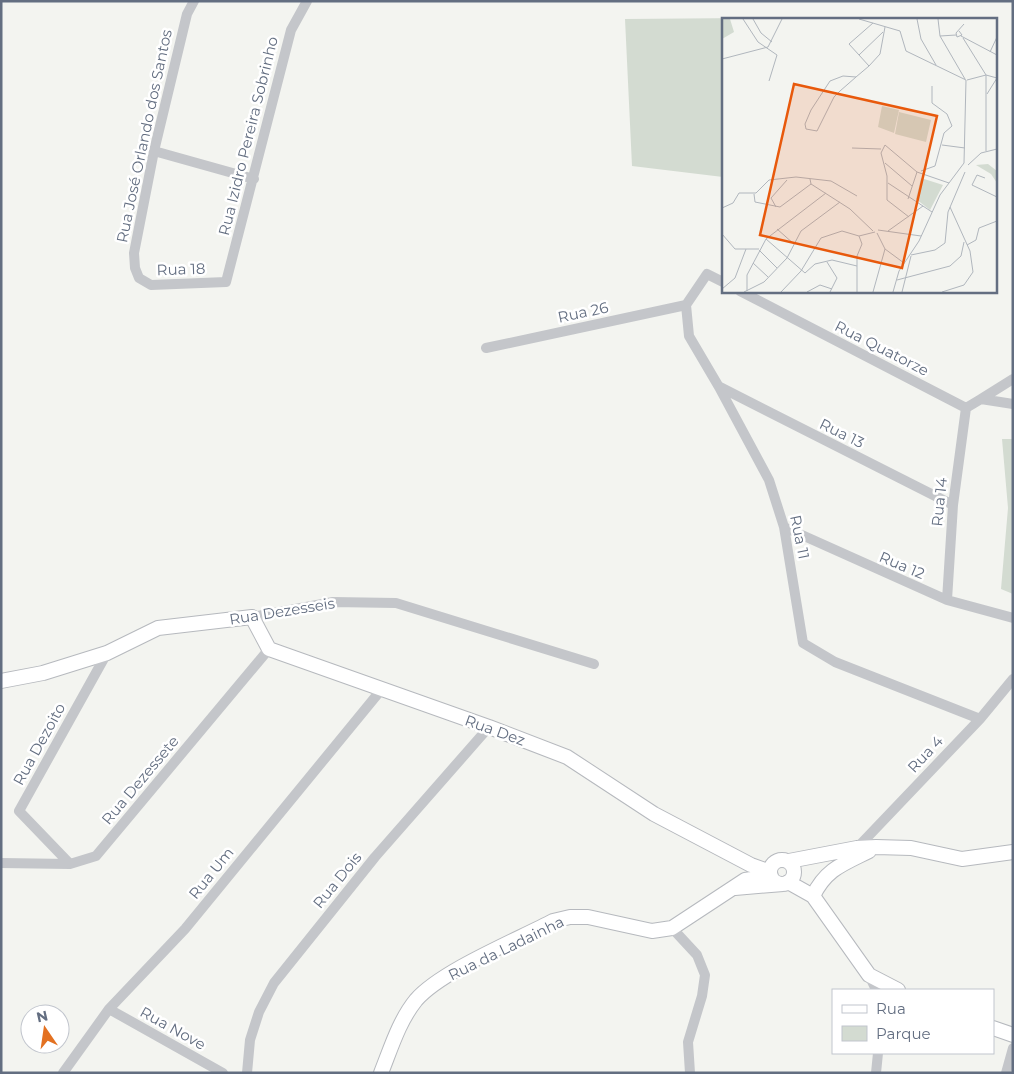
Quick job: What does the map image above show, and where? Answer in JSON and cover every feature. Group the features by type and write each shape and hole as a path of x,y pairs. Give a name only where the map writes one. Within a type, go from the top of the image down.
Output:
{"street":[{"name":"Rua José Orlando dos Santos","path":"139,278 135,268 134,253 154,151 187,14 194,1"},
{"name":"Rua Izidro Pereira Sobrinho","path":"226,282 291,30 307,1"},
{"path":"154,151 254,179"},
{"path":"686,305 707,274 722,282"},
{"name":"Rua 18","path":"139,278 151,285 226,282"},
{"name":"Rua Quatorze","path":"742,292 966,408"},
{"name":"Rua 26","path":"486,348 686,305"},
{"name":"Rua 11","path":"686,305 689,336 769,480 784,527 803,643 835,662 980,719"},
{"path":"966,408 1013,379"},
{"name":"Rua 13","path":"719,387 953,505"},
{"path":"981,399 1013,404"},
{"name":"Rua 14","path":"947,600 953,505 966,408"},
{"name":"Rua 12","path":"784,527 947,600 1013,618"},
{"name":"Rua Dezesseis","path":"1,681 43,673 107,653 158,628 252,617 334,602 396,603 594,664"},
{"path":"252,617 269,649"},
{"name":"Rua Dez","path":"269,649 489,727 567,757 654,814 738,858 771,870 779,884 786,883"},
{"name":"Rua Dezessete","path":"1,863 70,864 96,856 269,649"},
{"name":"Rua Dezoito","path":"70,864 19,811 107,653"},
{"name":"Rua 4","path":"857,848 980,719 1013,679"},
{"name":"Rua Um","path":"63,1073 109,1009 185,929 382,690"},
{"name":"Rua Dois","path":"247,1073 250,1040 259,1012 274,983 375,857 489,727"},
{"path":"814,896 824,877 835,868 876,847"},
{"path":"690,1073 688,1042 702,996 705,975 697,955 672,928 730,888 771,870 778,860 789,861 857,848 911,848 962,859 1013,852"},
{"path":"786,883 794,872 789,861"},
{"path":"730,888 786,883 814,896 869,975 876,989"},
{"name":"Rua da Ladainha","path":"381,1073 398,1028 417,999 443,978 553,921 570,917 588,917 652,931 672,928"},
{"path":"869,975 896,989"},
{"name":"Rua Nove","path":"109,1009 223,1073"},
{"path":"994,1028 1013,1035"},
{"path":"1006,1073 1013,1048"},
{"path":"876,1073 878,1054"}],"green space":[{"path":"722,18 722,177 632,166 625,19"},
{"path":"1002,439 1013,439 1013,594 1001,589 1008,508"}]}
